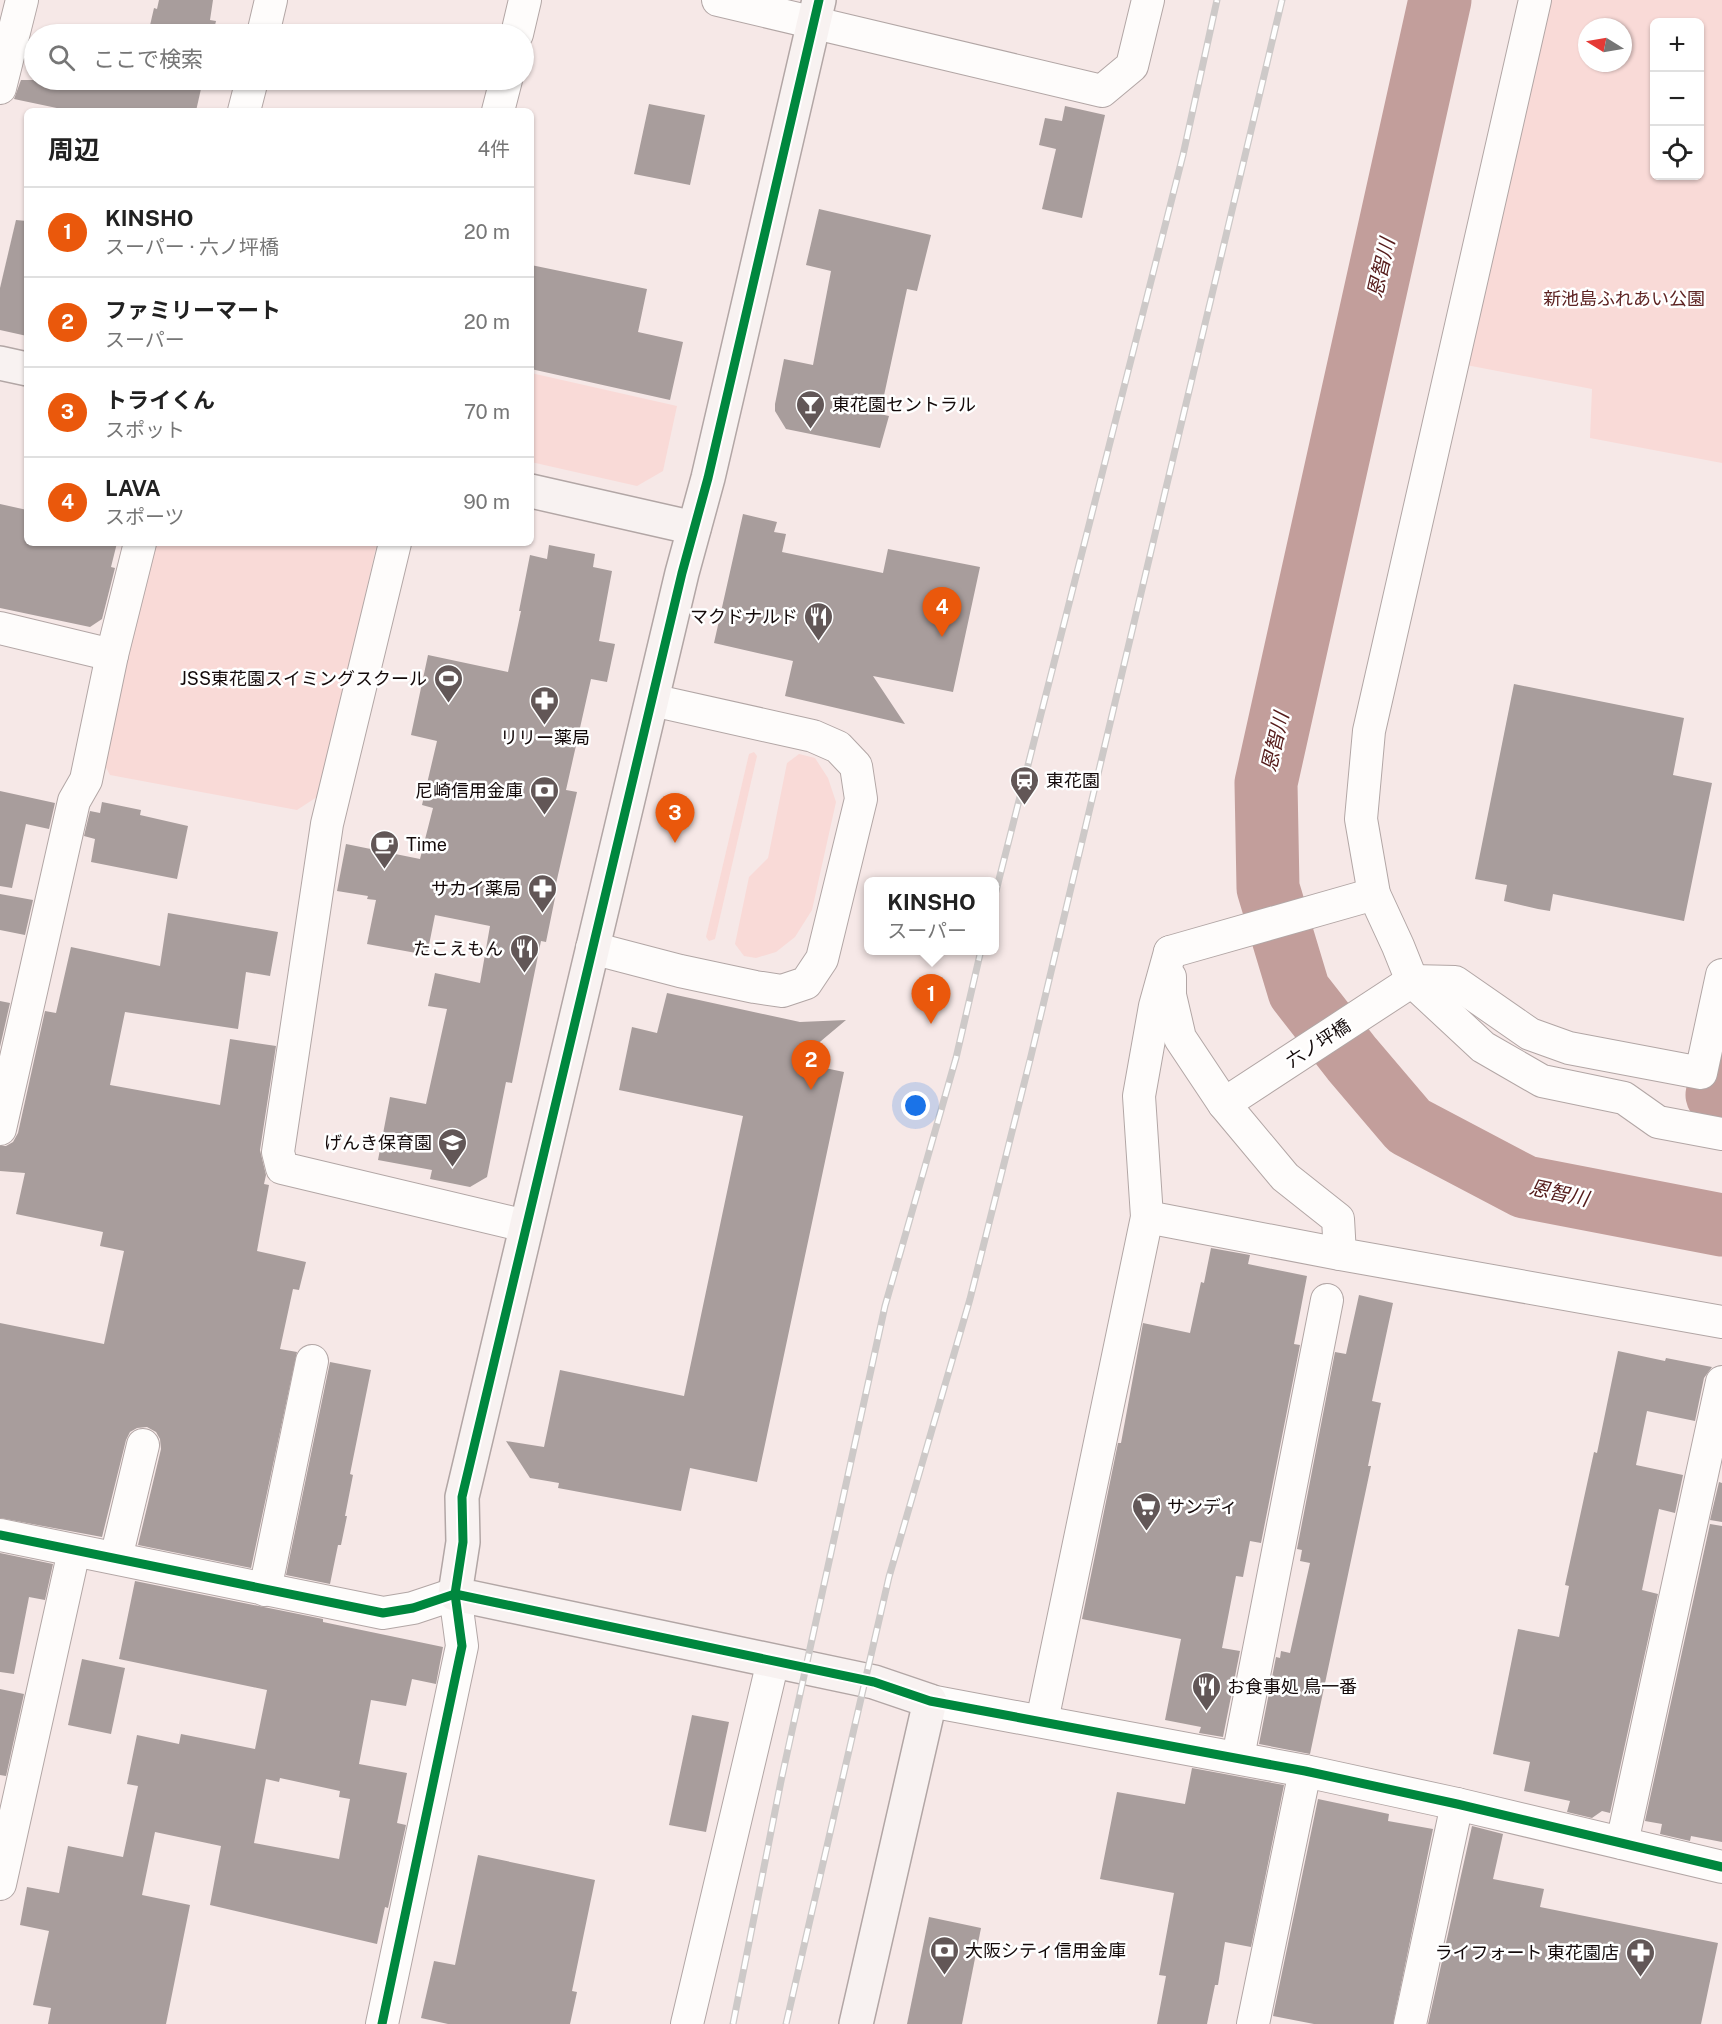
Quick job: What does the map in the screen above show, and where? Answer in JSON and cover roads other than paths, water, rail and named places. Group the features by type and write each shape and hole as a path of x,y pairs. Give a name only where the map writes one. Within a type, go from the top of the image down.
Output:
{"street":[{"path":"0,88 22,0"},
{"path":"265,24 271,0"},
{"path":"519,24 525,0"},
{"path":"718,0 816,12 1102,91 1132,66 1148,0"},
{"path":"1535,0 1369,731 1361,819 1374,894 1412,981 1484,1047 1542,1081 1624,1098 1658,1122 1722,1134"},
{"path":"382,2024 462,1646 455,1594 463,1542 462,1497 592,948 708,478 816,12"},
{"path":"245,108 249,90"},
{"path":"499,108 503,90"},
{"path":"0,363 24,368"},
{"path":"534,491 694,528"},
{"path":"0,1129 74,801 86,780 112,655 139,546"},
{"path":"394,546 327,824 278,1152 282,1168 526,1226"},
{"path":"0,628 112,655"},
{"path":"592,948 716,979 782,991 806,983 822,959 861,799 855,766 838,747 813,736 652,700"},
{"path":"1170,952 1374,894"},
{"path":"1170,952 1170,995 1180,1038 1224,1104 1285,1177 1338,1219 1340,1254"},
{"path":"1042,1721 1147,1217 1139,1096 1155,1006 1170,952"},
{"path":"1412,981 1455,982 1530,1034 1569,1048 1701,1072 1722,975"},
{"name":"六ノ坪橋","path":"1224,1104 1412,981"},
{"path":"1147,1217 1722,1322"},
{"path":"1238,1757 1327,1300"},
{"path":"265,1590 312,1361"},
{"path":"1622,1843 1722,1382"},
{"path":"116,1558 143,1445"},
{"path":"0,1535 383,1613 413,1608 455,1594 874,1682 930,1701 1305,1771 1457,1804 1722,1867"},
{"path":"0,1884 74,1551"},
{"path":"687,2024 773,1660"},
{"path":"856,2024 930,1701"},
{"path":"1253,2024 1305,1771"},
{"path":"1410,2024 1457,1804"}],"waterway":[{"name":"恩智川","path":"1440,0 1266,783 1268,888 1299,991 1352,1059 1409,1126 1525,1187 1722,1225"},
{"path":"1717,1095 1722,1070"}],"railway":[{"path":"999,879 1183,155 1217,0"},
{"path":"786,2024 889,1577 970,1299 1031,1056 1282,0"},
{"path":"733,2024 781,1781 885,1306 956,1058 980,955"}],"place":[{"name":"東花園セントラル","path":"811,430"},
{"name":"LAVA","path":"942,637"},
{"name":"マクドナルド","path":"819,642"},
{"name":"JSS東花園スイミングスクール","path":"448,704"},
{"name":"リリー薬局","path":"545,726"},
{"name":"東花園","path":"1025,806"},
{"name":"尼崎信用金庫","path":"544,816"},
{"name":"トライくん","path":"675,843"},
{"name":"Time","path":"385,870"},
{"name":"サカイ薬局","path":"542,914"},
{"name":"たこえもん","path":"524,974"},
{"name":"KINSHO","path":"931,1024"},
{"name":"ファミリーマート","path":"811,1090"},
{"name":"げんき保育園","path":"453,1168"},
{"name":"サンディ","path":"1146,1532"},
{"name":"お食事処 鳥一番","path":"1206,1712"},
{"name":"大阪シティ信用金庫","path":"944,1976"},
{"name":"ライフォート 東花園店","path":"1640,1978"}],"park label":[{"name":"新池島ふれあい公園","path":"1624,298"}]}
